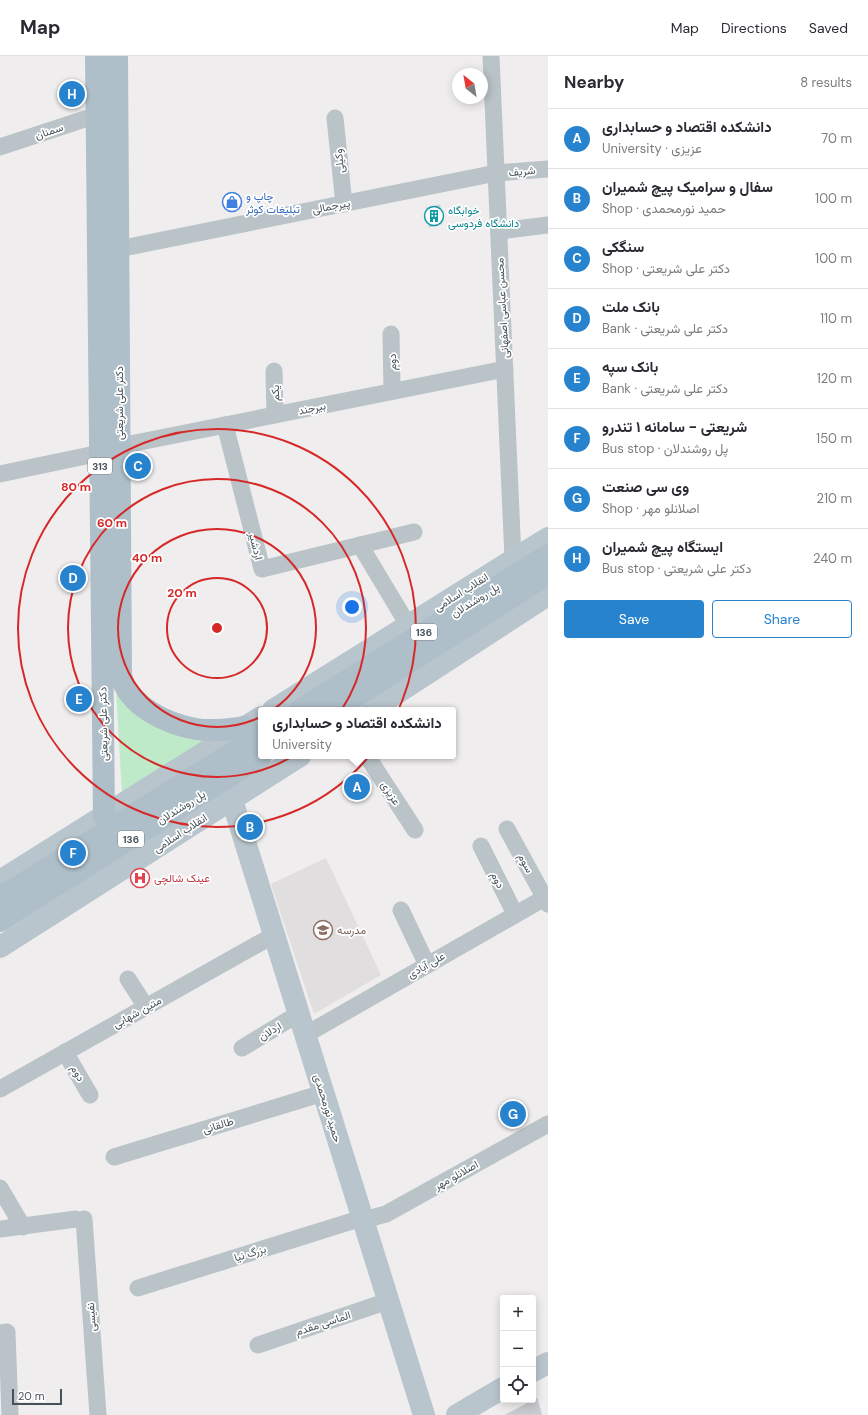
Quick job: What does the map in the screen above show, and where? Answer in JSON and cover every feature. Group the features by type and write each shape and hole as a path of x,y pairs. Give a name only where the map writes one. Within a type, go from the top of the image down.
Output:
{"main road":[{"name":"دکتر علی شریعتی","path":"96,56 110,450 121,675 123,684 130,693 150,711 179,725 207,730 256,726"},
{"name":"دکتر علی شریعتی","path":"104,817 110,450 118,249 117,56"},
{"name":"انقلاب اسلامی","path":"278,707 548,538"},
{"name":"پل روشندلان","path":"305,707 548,554"},
{"name":"پل روشندلان","path":"339,707 548,574"},
{"path":"376,707 548,595"},
{"path":"0,881 256,726"},
{"name":"پل روشندلان","path":"0,898 256,726"},
{"name":"پل روشندلان","path":"0,921 258,758"},
{"name":"انقلاب اسلامی","path":"0,947 295,759"},
{"name":"حمید نورمحمدی","path":"232,800 424,1415"},
{"path":"104,817 108,825 123,842 141,851 152,851"},
{"path":"536,1369 548,1363"},
{"path":"456,1415 500,1390"}],"street":[{"name":"محسن عباسی اصفهانی","path":"491,56 513,559"},
{"name":"سمنان","path":"0,147 97,115"},
{"name":"وکیلی","path":"334,118 344,204"},
{"name":"شریف","path":"496,173 548,169"},
{"name":"پیرجمالی","path":"118,249 496,173"},
{"path":"499,231 548,225"},
{"name":"دوم","path":"392,334 392,391"},
{"name":"بیرجند","path":"0,474 225,425 505,369"},
{"name":"یکم","path":"274,370 275,415"},
{"name":"اردشیر","path":"225,425 262,569 414,532"},
{"path":"360,545 408,625"},
{"name":"عزیزی","path":"369,759 415,830"},
{"name":"سوم","path":"508,829 547,899"},
{"name":"دوم","path":"481,846 515,914"},
{"name":"علی آبادی","path":"305,1035 515,914 547,899"},
{"path":"401,910 427,965"},
{"name":"متین شهابی","path":"0,1089 274,935"},
{"path":"128,979 146,1007"},
{"name":"اردلان","path":"242,1048 298,1014"},
{"name":"دوم","path":"65,1052 90,1095"},
{"name":"طالقانی","path":"114,1156 323,1093"},
{"name":"اصلانلو مهر","path":"362,1218 371,1218 386,1214 548,1124"},
{"path":"0,1188 23,1227"},
{"name":"بزرگ نیا","path":"138,1288 362,1218"},
{"name":"نفیسی","path":"0,1229 80,1219 98,1415"},
{"name":"الماسی مقدم","path":"258,1345 388,1301"},
{"path":"0,1333 7,1332 10,1415"}],"shaded area":[{"name":"مدرسه","path":"326,858 381,975 314,1014 271,884"}],"green space":[{"path":"116,689 213,738 122,795"}],"building":[{"name":"خوابگاه دانشگاه فردوسی","path":"440,205 442,224 429,227 426,208"},
{"path":"536,1399 542,1415 505,1415 528,1403 536,1403"}],"place":[{"name":"ایستگاه پیچ شمیران","path":"72,94"},
{"name":"چاپ و تبلیغات کوثر","path":"232,202"},
{"name":"خوابگاه دانشگاه فردوسی","path":"434,216"},
{"name":"سنگکی","path":"138,466"},
{"name":"بانک ملت","path":"73,578"},
{"name":"بانک سپه","path":"79,699"},
{"name":"دانشکده اقتصاد و حسابداری","path":"357,787"},
{"name":"سفال و سرامیک پیچ شمیران","path":"250,827"},
{"name":"شریعتی - سامانه ۱ تندرو","path":"73,853"},
{"name":"عينک شالچی","path":"140,878"},
{"name":"مدرسه","path":"323,930"},
{"name":"وی سی صنعت","path":"513,1114"}]}
